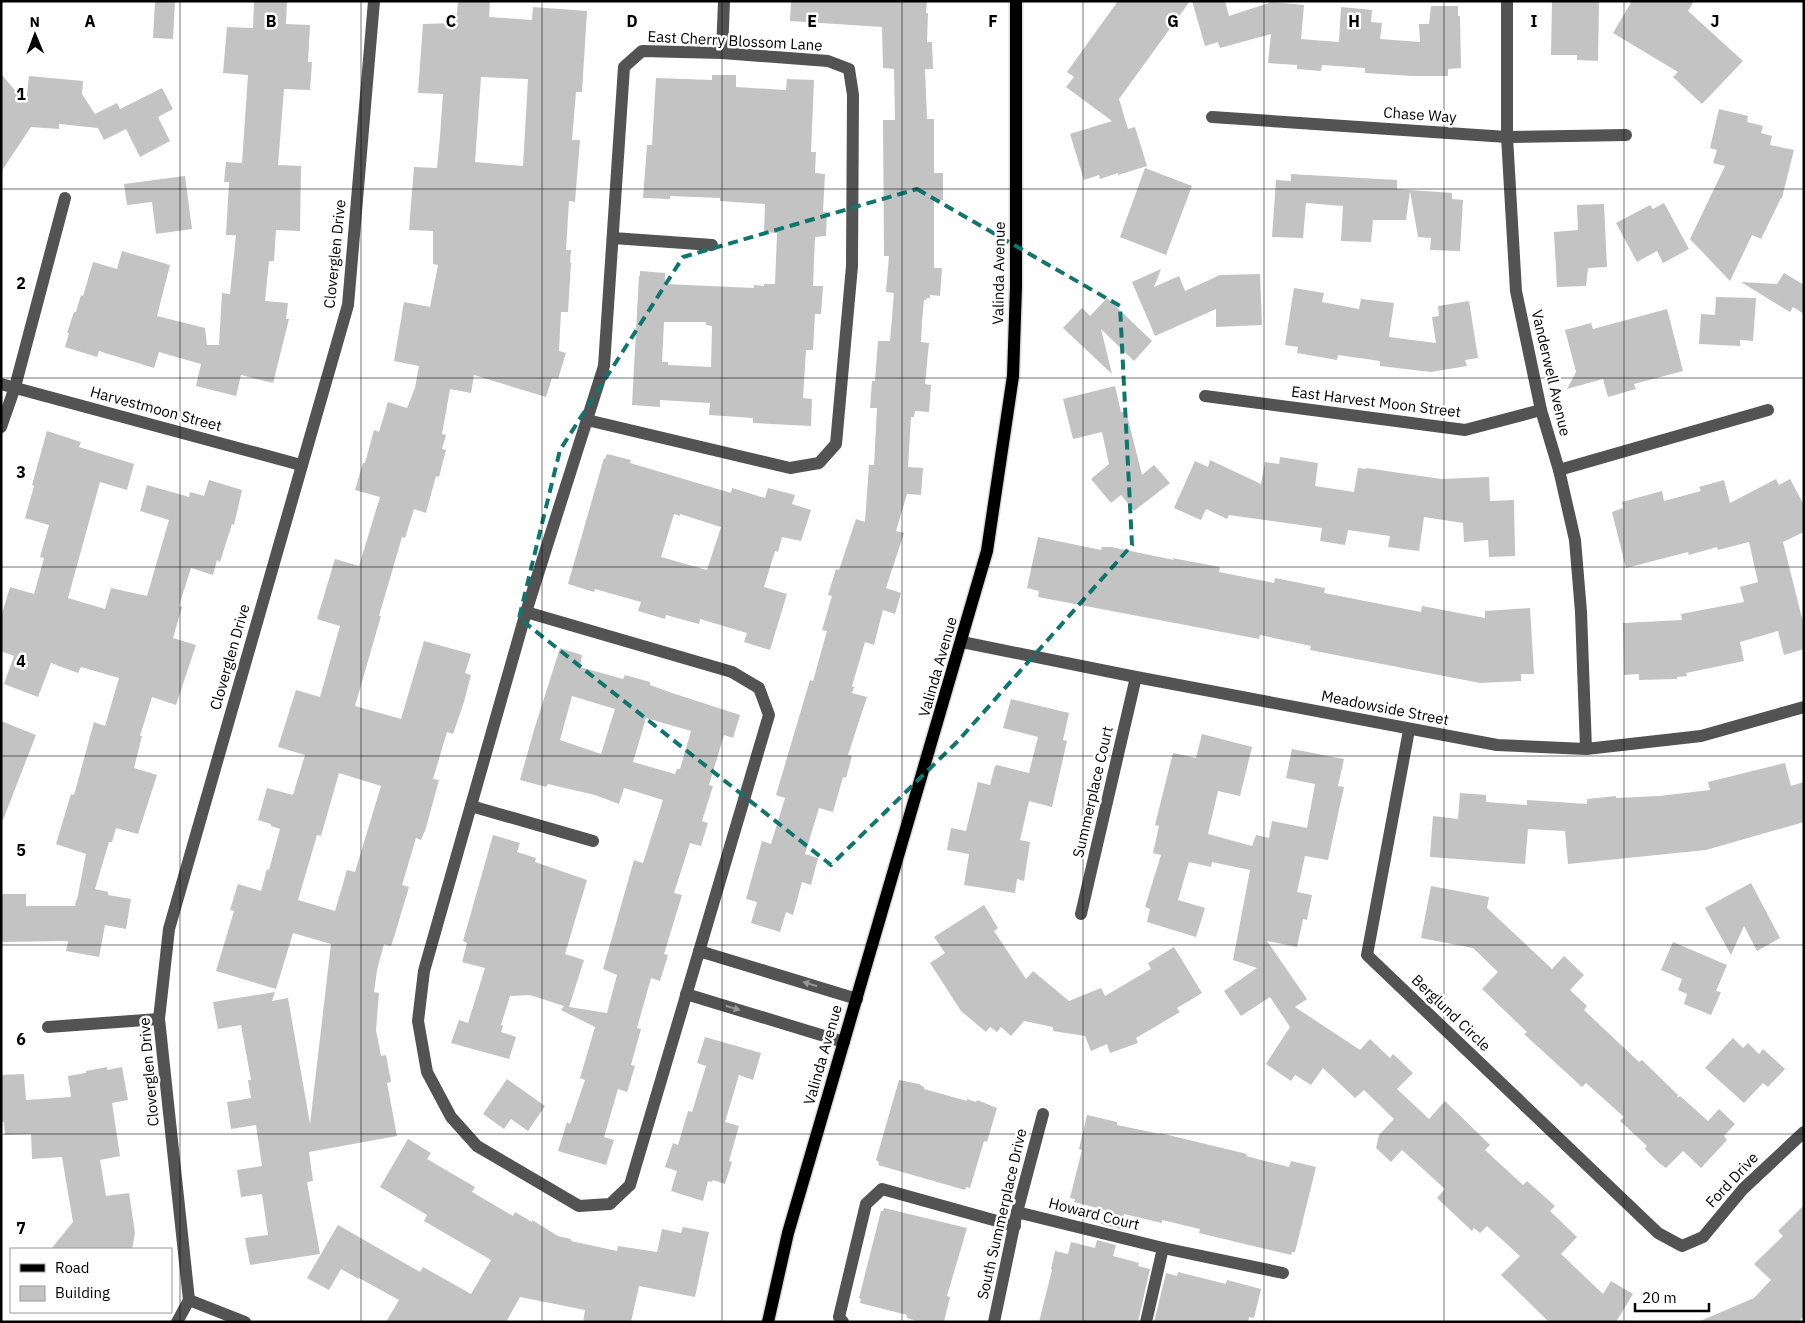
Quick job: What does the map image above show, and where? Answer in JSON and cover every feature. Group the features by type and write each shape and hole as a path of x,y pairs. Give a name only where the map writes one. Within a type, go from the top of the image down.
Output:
{"main road":[{"name":"Valinda Avenue","path":"768,1322 788,1233 988,551 1013,376 1016,287 1016,1"}],"street":[{"name":"Cloverglen Drive","path":"189,1300 159,1019 169,929 348,305 374,1"},
{"path":"722,54 724,1"},
{"name":"Vanderwell Avenue","path":"1507,1 1507,137 1516,291 1541,410 1559,470 1575,540 1581,612 1586,749"},
{"name":"East Cherry Blossom Lane","path":"587,420 790,468 819,464 836,444 852,266 853,95 849,69 828,61 642,51 624,67 613,238"},
{"name":"Chase Way","path":"1212,118 1507,137 1626,135"},
{"path":"1,427 15,387 65,198"},
{"path":"526,612 732,672 760,688 769,715 630,1185 610,1204 579,1206 477,1146 451,1117 426,1072 418,1021 424,971 526,612 604,366 613,238 712,245"},
{"name":"Harvestmoon Street","path":"1,384 301,465"},
{"name":"East Harvest Moon Street","path":"1205,396 1465,430 1541,410"},
{"path":"1559,470 1768,410"},
{"name":"Meadowside Street","path":"962,642 1409,730 1497,745 1586,749 1701,736 1804,707"},
{"name":"Summerplace Court","path":"1081,914 1136,677"},
{"name":"Berglund Circle","path":"1409,730 1367,955 1658,1233 1682,1246"},
{"path":"471,806 593,841"},
{"path":"699,951 857,999"},
{"path":"686,994 844,1042"},
{"path":"48,1027 159,1019"},
{"name":"South Summerplace Drive","path":"994,1322 1018,1212 1043,1114"},
{"name":"Ford Drive","path":"1682,1246 1703,1236 1744,1189 1804,1132"},
{"path":"843,1322 839,1317 866,1204 882,1189 1015,1226"},
{"name":"Howard Court","path":"1018,1212 1163,1248 1283,1273"},
{"path":"1146,1322 1163,1248"},
{"path":"177,1322 189,1300 245,1322"}],"highlighted area":[{"path":"917,189 1120,306 1132,545 958,741 831,865 519,618 560,450 683,257"}],"building":[{"path":"155,1 175,1 173,39 153,38"},
{"path":"254,1 287,1 286,24 310,25 308,62 312,62 310,90 284,89 278,165 301,166 300,231 276,230 274,261 269,261 265,301 288,303 286,319 289,319 273,383 241,375 236,396 196,386 201,364 159,352 154,368 99,351 97,357 65,347 69,333 67,333 81,295 83,296 93,262 117,269 122,251 170,265 157,316 205,328 207,345 219,345 222,293 230,294 236,235 226,235 229,182 224,182 226,162 242,163 248,75 223,73 227,27 253,28"},
{"path":"458,1 490,1 489,17 532,20 533,7 587,11 582,92 576,92 572,140 580,140 575,202 569,201 566,250 571,250 571,263 568,312 561,312 559,351 566,353 558,379 552,378 546,397 474,375 471,393 450,389 442,434 446,435 442,449 446,450 439,477 436,476 426,513 414,509 405,538 402,537 355,706 401,719 424,641 471,654 465,673 471,675 464,702 453,734 447,732 433,779 439,780 426,828 421,840 416,838 402,885 409,887 391,946 384,944 377,970 374,992 379,993 376,1030 381,1056 386,1055 391,1082 387,1083 397,1136 309,1152 313,1181 307,1182 320,1254 250,1265 245,1238 268,1235 262,1194 241,1197 237,1170 262,1166 256,1125 231,1129 227,1102 251,1098 248,1080 251,1080 241,1025 218,1029 213,1002 275,992 272,1001 288,998 310,1124 331,944 293,933 276,989 216,971 234,911 230,910 238,884 261,891 267,869 269,870 280,829 258,820 267,788 293,795 305,755 278,747 296,690 320,697 340,626 317,619 335,559 359,566 380,497 355,490 374,430 379,432 388,402 407,408 415,388 419,366 394,361 404,302 430,307 438,265 433,264 433,231 409,230 414,167 437,168 443,94 418,93 423,24 456,23","holes":["481,77 528,79 523,166 475,162","339,773 381,786 355,872 347,870 335,911 298,900 317,835 321,836"]},
{"path":"791,1 927,1 927,42 932,42 933,69 925,69 927,119 934,119 934,173 943,173 943,200 934,201 934,268 942,268 940,296 930,295 930,298 924,300 922,322 921,342 929,343 925,384 931,385 929,412 915,411 914,417 911,417 908,467 923,468 921,495 907,494 896,531 904,533 886,588 901,593 895,614 883,610 874,645 865,642 852,686 854,687 852,693 867,697 848,755 852,756 846,778 843,777 833,812 819,808 805,854 818,858 811,885 802,882 793,915 786,912 780,932 751,923 757,902 746,899 762,841 771,844 785,798 776,795 810,680 813,681 827,631 822,630 832,596 828,595 836,569 839,570 856,519 865,522 869,465 874,465 877,408 870,408 872,381 875,381 878,341 890,341 894,293 886,292 889,256 884,256 883,120 895,120 894,69 883,68 882,27 790,21"},
{"path":"1118,1 1190,1 1119,99 1128,129 1135,127 1147,166 1100,179 1099,175 1084,180 1070,134 1112,121 1066,87 1074,77 1067,72"},
{"path":"1192,1 1225,1 1229,16 1272,2 1304,5 1301,39 1339,42 1341,7 1372,10 1371,22 1382,23 1380,39 1420,42 1419,24 1429,24 1431,6 1458,6 1458,16 1460,16 1461,68 1448,69 1448,76 1412,76 1365,73 1365,68 1322,65 1321,71 1297,69 1297,65 1268,63 1271,34 1220,48 1218,42 1205,46"},
{"path":"1599,1 1598,61 1577,60 1577,55 1551,55 1552,2"},
{"path":"1632,1 1694,1 1688,11 1743,61 1702,104 1673,77 1678,72 1613,33"},
{"path":"1,74 26,103 29,76 83,81 82,94 95,114 117,103 120,109 162,88 173,109 158,117 170,141 140,157 126,129 104,140 98,128 59,124 59,129 31,127 1,172"},
{"path":"712,75 736,75 736,87 786,90 787,79 814,80 811,152 816,152 815,173 825,174 823,212 827,212 826,236 815,237 813,286 823,286 821,314 815,314 813,350 806,350 803,398 812,399 811,426 753,423 753,418 709,415 710,403 660,400 660,407 632,405 640,271 665,273 665,284 754,288 754,285 775,284 777,233 764,232 765,204 720,201 720,198 670,196 670,199 643,198 647,145 652,145 656,78 712,80","holes":["664,322 706,322 706,325 712,326 711,367 668,365 668,362 662,362"]},
{"path":"1719,109 1748,116 1747,122 1763,126 1761,133 1772,136 1770,145 1794,150 1782,198 1761,239 1752,235 1730,281 1690,239 1725,166 1713,163 1717,150 1710,148"},
{"path":"1145,168 1192,186 1166,255 1120,237"},
{"path":"1291,174 1397,180 1397,189 1452,193 1452,199 1463,200 1460,251 1430,250 1431,238 1418,237 1410,191 1406,220 1373,220 1371,242 1341,241 1343,206 1306,203 1303,238 1272,237 1276,180 1291,181"},
{"path":"185,176 192,229 156,234 152,202 127,205 124,184"},
{"path":"1664,203 1689,249 1663,263 1657,251 1637,262 1616,223 1650,205 1653,209"},
{"path":"1604,204 1607,267 1588,268 1586,286 1557,287 1554,232 1578,230 1577,205"},
{"path":"1161,269 1154,287 1179,276 1185,291 1220,275 1260,274 1262,325 1216,327 1216,309 1155,336 1132,282"},
{"path":"1784,273 1804,285 1804,314 1793,307 1790,312 1741,282 1777,284"},
{"path":"1294,288 1324,293 1322,302 1359,309 1361,299 1394,303 1389,337 1436,343 1432,317 1439,316 1438,306 1469,301 1478,358 1465,360 1467,366 1431,372 1380,366 1380,361 1338,355 1337,360 1297,353 1298,347 1285,345"},
{"path":"1716,297 1756,298 1753,341 1740,340 1740,346 1699,344 1701,314 1715,315"},
{"path":"1107,298 1152,341 1134,361 1101,329 1112,374 1063,328 1082,308 1090,316"},
{"path":"1667,309 1683,371 1634,384 1636,389 1608,397 1603,379 1567,389 1576,372 1565,330 1591,323 1593,329"},
{"path":"1115,386 1121,412 1126,411 1142,475 1154,465 1170,483 1134,511 1121,495 1111,503 1091,479 1109,464 1102,432 1073,439 1063,399"},
{"path":"47,431 81,442 79,447 134,464 127,490 100,482 68,598 105,609 111,588 147,596 169,520 140,511 147,485 189,497 190,492 204,496 209,480 242,490 234,525 232,524 220,562 217,560 213,575 191,568 179,606 182,607 173,638 196,645 176,705 152,697 140,736 142,736 134,768 157,775 138,834 116,828 112,842 109,842 95,889 108,892 108,895 131,899 126,929 105,925 99,957 66,951 68,941 1,942 1,894 26,894 26,906 75,906 86,854 56,844 71,794 74,795 94,722 105,726 119,678 81,667 78,673 51,663 38,697 4,684 14,656 1,651 1,617 10,587 34,594 44,558 40,557 49,525 25,518"},
{"path":"607,454 631,460 630,463 731,493 732,488 765,498 768,488 795,495 792,504 811,510 801,541 782,537 778,552 775,551 764,587 787,594 770,650 744,642 747,633 700,619 699,624 666,615 665,619 638,611 641,602 595,589 594,592 568,584","holes":["674,514 680,516 680,514 721,527 707,570 661,557"]},
{"path":"1280,457 1318,463 1315,486 1354,492 1358,468 1441,479 1489,477 1490,501 1514,500 1515,556 1489,557 1488,540 1464,542 1463,523 1424,517 1419,551 1388,547 1390,536 1348,530 1345,545 1320,541 1322,528 1229,515 1227,519 1206,509 1201,520 1174,508 1195,461 1208,467 1210,460 1261,484 1265,462 1279,464"},
{"path":"1776,479 1779,485 1790,479 1804,505 1804,532 1783,542 1804,626 1804,649 1784,655 1778,631 1740,642 1744,661 1686,673 1687,676 1677,677 1677,679 1639,680 1639,674 1624,675 1623,623 1682,620 1681,614 1744,602 1740,587 1758,582 1749,542 1718,550 1717,547 1689,555 1688,552 1626,568 1612,512 1623,508 1622,502 1662,491 1664,501 1701,491 1699,487 1724,480 1730,503"},
{"path":"1038,537 1101,550 1102,547 1111,547 1220,567 1219,572 1274,583 1275,578 1325,588 1324,593 1421,612 1422,606 1485,618 1485,611 1530,608 1534,674 1521,674 1521,681 1480,683 1310,650 1311,646 1260,635 1259,639 1038,597 1039,591 1027,588"},
{"path":"560,648 582,655 580,667 623,679 625,675 650,682 650,685 669,692 740,715 733,738 724,735 709,785 713,786 702,821 708,823 701,846 690,843 674,893 682,895 664,954 668,955 660,981 651,978 637,1028 641,1029 631,1065 635,1066 627,1092 618,1089 604,1137 614,1140 606,1165 558,1151 567,1122 570,1124 585,1080 580,1078 595,1027 561,1010 564,1006 530,995 510,996 501,1025 503,1026 501,1032 516,1037 509,1059 451,1043 459,1020 468,1023 485,968 462,962 467,943 463,941 493,835 520,843 517,852 536,858 535,862 587,880 565,954 584,960 569,1007 607,1013 617,975 603,969 634,860 643,863 663,800 624,788 619,804 595,795 548,784 546,787 520,780","holes":["572,696 615,709 601,754 560,740","646,718 691,731 680,769 677,769 675,774 633,762"]},
{"path":"1011,699 1069,713 1063,740 1067,741 1052,807 1029,801 1020,840 1030,842 1024,881 1017,879 1015,893 964,885 969,854 947,850 951,828 966,831 978,782 990,785 995,766 1029,773 1038,737 1003,728"},
{"path":"1,721 36,735 3,820 1,820"},
{"path":"1202,734 1252,747 1240,796 1218,791 1208,834 1252,846 1256,835 1269,838 1272,821 1307,828 1315,784 1286,778 1292,749 1344,759 1338,786 1344,787 1328,860 1305,856 1297,892 1312,895 1307,920 1303,919 1297,947 1267,941 1307,999 1295,1007 1360,1050 1370,1039 1390,1058 1393,1054 1413,1073 1397,1089 1429,1119 1445,1101 1490,1145 1485,1150 1523,1185 1527,1181 1555,1206 1550,1211 1577,1237 1561,1254 1603,1294 1611,1281 1633,1294 1616,1322 1549,1322 1501,1275 1520,1256 1487,1226 1480,1233 1474,1228 1472,1231 1437,1198 1445,1189 1402,1150 1391,1162 1376,1148 1379,1135 1394,1119 1364,1090 1355,1098 1323,1068 1311,1085 1295,1075 1291,1081 1266,1064 1290,1027 1270,997 1241,1016 1224,991 1257,968 1233,960 1250,870 1212,862 1211,867 1189,862 1178,900 1205,908 1196,937 1147,922 1150,909 1145,907 1161,855 1153,853 1159,826 1155,825 1173,753 1196,758"},
{"path":"1785,763 1791,786 1804,782 1804,822 1706,850 1568,864 1565,831 1528,829 1525,864 1430,857 1433,816 1458,819 1460,793 1486,795 1486,802 1527,805 1527,800 1587,804 1587,799 1616,796 1616,798 1659,796 1710,790 1708,782"},
{"path":"1751,883 1780,938 1757,951 1744,926 1731,955 1705,908"},
{"path":"1431,886 1489,897 1487,908 1552,969 1564,956 1584,975 1570,990 1587,1006 1584,1010 1639,1062 1642,1060 1678,1095 1677,1098 1680,1096 1708,1121 1719,1109 1735,1124 1724,1136 1727,1140 1701,1168 1683,1151 1666,1168 1659,1163 1645,1149 1647,1146 1620,1121 1624,1117 1586,1083 1582,1087 1524,1034 1527,1032 1482,989 1498,972 1473,948 1421,938"},
{"path":"984,905 998,928 994,931 1026,979 1033,971 1069,1001 1101,988 1105,996 1151,969 1148,963 1174,947 1202,993 1177,1008 1180,1012 1136,1038 1138,1043 1110,1053 1107,1044 1091,1051 1085,1036 1053,1031 1053,1027 1024,1021 1011,1036 1001,1027 997,1032 990,1027 986,1032 961,1011 930,963 945,953 934,937"},
{"path":"1673,942 1727,965 1716,991 1721,992 1711,1015 1684,1004 1687,994 1678,990 1682,979 1661,970"},
{"path":"705,1037 761,1053 753,1080 739,1075 725,1122 739,1126 729,1161 732,1162 725,1184 713,1180 712,1182 708,1181 703,1201 671,1191 677,1171 665,1167 673,1143 678,1145 688,1111 692,1112 706,1066 697,1063"},
{"path":"1733,1038 1743,1048 1748,1043 1759,1054 1763,1049 1785,1069 1768,1087 1763,1083 1744,1103 1705,1068"},
{"path":"107,1067 107,1070 122,1067 128,1100 112,1103 120,1156 100,1160 106,1196 129,1193 135,1233 132,1248 52,1248 73,1222 62,1157 32,1159 31,1134 5,1135 4,1122 1,1122 1,1075 24,1074 26,1100 71,1097 68,1076 86,1073 86,1071"},
{"path":"507,1079 545,1106 528,1131 511,1119 504,1129 483,1114"},
{"path":"899,1080 919,1084 924,1089 967,1101 967,1099 976,1102 977,1100 997,1108 987,1142 984,1141 970,1188 966,1187 965,1190 878,1165 879,1162 876,1160"},
{"path":"1087,1115 1117,1122 1117,1125 1160,1133 1247,1154 1246,1156 1289,1167 1291,1161 1316,1167 1295,1252 1292,1252 1291,1255 1199,1233 1200,1229 1124,1214 1120,1229 1101,1224 1105,1210 1074,1202 1075,1199 1070,1198 1082,1150 1079,1149"},
{"path":"408,1139 431,1153 427,1159 475,1187 472,1192 513,1216 515,1212 558,1236 571,1239 571,1241 617,1251 618,1246 657,1252 662,1229 681,1233 683,1227 709,1232 695,1297 639,1286 631,1322 583,1322 585,1310 520,1297 506,1322 386,1322 399,1300 341,1269 329,1290 307,1278 338,1225 420,1272 423,1267 471,1294 491,1260 424,1221 427,1215 380,1187"},
{"path":"1804,1205 1804,1316 1798,1322 1698,1322 1754,1298 1771,1280 1754,1264 1783,1236 1778,1231"},
{"path":"884,1208 967,1228 947,1296 950,1297 944,1322 920,1322 907,1318 907,1315 860,1303 861,1299 859,1298 881,1211"},
{"path":"1097,1240 1116,1245 1113,1256 1139,1263 1138,1266 1150,1269 1138,1322 1039,1322 1055,1251 1068,1254 1071,1242 1095,1248"},
{"path":"1178,1272 1226,1284 1227,1280 1261,1289 1254,1318 1249,1317 1248,1322 1154,1322 1166,1273 1177,1276"}]}
